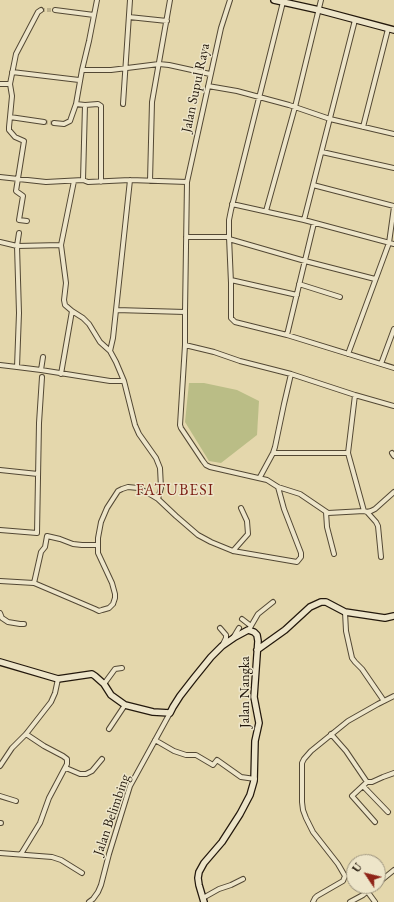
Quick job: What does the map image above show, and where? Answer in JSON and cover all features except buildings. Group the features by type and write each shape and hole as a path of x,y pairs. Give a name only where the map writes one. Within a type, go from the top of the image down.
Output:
{"street":[{"path":"54,123 64,124 70,121 76,104 79,80 97,0"},
{"path":"123,104 130,0"},
{"path":"150,181 152,102 170,0"},
{"name":"Jalan Supul Raya","path":"230,0 221,28 210,74 187,182 185,345 180,421 181,428 206,465 260,477 270,481 278,487 300,494 326,512"},
{"path":"274,0 319,10 391,30 363,127"},
{"path":"266,211 295,107 321,0"},
{"path":"283,2 229,220 231,318 235,322 287,335 394,368"},
{"path":"27,221 19,220 23,196 16,191 24,141 12,134 9,130 12,96 10,84 16,54 38,12 41,10"},
{"path":"55,10 94,15"},
{"path":"129,17 166,21"},
{"path":"304,220 355,20"},
{"path":"82,70 111,70 159,64 210,74"},
{"path":"12,72 79,80"},
{"path":"0,84 10,84"},
{"path":"208,86 231,90 295,107 330,119 394,134"},
{"path":"76,104 98,104 101,106 101,182"},
{"path":"83,180 85,105"},
{"path":"10,117 44,122"},
{"path":"322,152 394,168"},
{"path":"0,177 46,182 83,180 88,182 101,182 130,180 187,182"},
{"path":"110,351 113,338 130,180"},
{"path":"74,181 61,245 66,283 64,300 65,305 83,318 100,342 110,351 116,362 124,381 135,425 139,434 156,458 160,468 161,488 158,500"},
{"path":"313,185 394,207 389,243 348,354"},
{"path":"232,204 304,220 394,244"},
{"path":"287,335 314,223"},
{"path":"18,367 19,313 17,246 19,233"},
{"path":"186,237 229,238 305,261 375,279"},
{"path":"0,242 17,246 61,245"},
{"path":"231,280 297,295"},
{"path":"300,284 340,297"},
{"path":"116,310 185,312"},
{"path":"61,374 72,311"},
{"path":"381,364 394,329"},
{"path":"185,345 291,374 394,406"},
{"path":"41,370 43,357"},
{"path":"0,365 110,381 124,381"},
{"path":"260,477 275,447 291,374"},
{"path":"0,530 37,533 39,423 42,377"},
{"path":"355,395 348,453 366,511 378,526 381,557"},
{"path":"273,452 348,453"},
{"path":"0,470 38,474"},
{"path":"0,581 34,583 95,610 99,611 109,608 113,604 115,594 112,583 100,558 98,545 101,522 107,508 118,491 128,487 138,488 148,493 198,535 211,542 233,551 295,562 298,561 301,557 301,553 284,509 278,487"},
{"path":"334,554 327,527 326,512 371,511 394,492"},
{"path":"233,551 249,533 247,521 241,508"},
{"path":"34,583 41,552 45,547 47,536 73,544 98,545"},
{"path":"242,619 250,628 258,614 273,602"},
{"path":"257,650 285,630 304,612 316,603 320,602 326,602 345,612 385,618 394,617"},
{"path":"345,612 346,631 352,658 362,669 384,701"},
{"path":"0,613 2,618 8,622 24,624"},
{"path":"220,628 226,635 222,646"},
{"path":"233,638 239,628"},
{"name":"Jalan Nangka","path":"170,713 177,700 194,678 222,646 250,628 257,635 258,641 254,697 259,723 255,741 254,779 250,795 240,814 222,842 204,863 199,872 199,886 203,900"},
{"path":"0,662 58,679 92,674 104,684 111,694 125,705 153,712 170,713"},
{"path":"104,684 115,668 122,668"},
{"path":"0,766 12,748 26,734 51,702 55,693 58,679"},
{"path":"313,902 317,896 343,881 345,876 338,864 313,832 306,818 302,802 302,763 311,751 331,734 358,715 394,696"},
{"path":"109,729 125,705"},
{"name":"Jalan Belimbing","path":"89,902 98,892 101,885 130,786 170,713"},
{"path":"21,854 40,822 49,798 67,764 67,759 63,756 26,734"},
{"path":"331,734 346,751 367,782"},
{"path":"155,740 174,751 186,755 196,755 214,765 217,760 241,777 254,779"},
{"path":"66,768 80,774 86,774 92,771 102,759"},
{"path":"375,822 352,796 367,782 372,782 394,773"},
{"path":"363,786 388,812"},
{"path":"0,796 16,801"},
{"path":"0,853 52,857 61,860 82,872"},
{"path":"386,876 394,870"},
{"path":"203,900 219,889 243,879"},
{"path":"350,902 362,894"}],"green space":[{"path":"189,383 204,383 237,390 259,401 257,435 221,463 209,461 185,422"}],"tunnel":[{"path":"41,10 55,10"},
{"path":"44,122 54,123"}],"district":[{"name":"FATUBESI","path":"175,491"}]}
